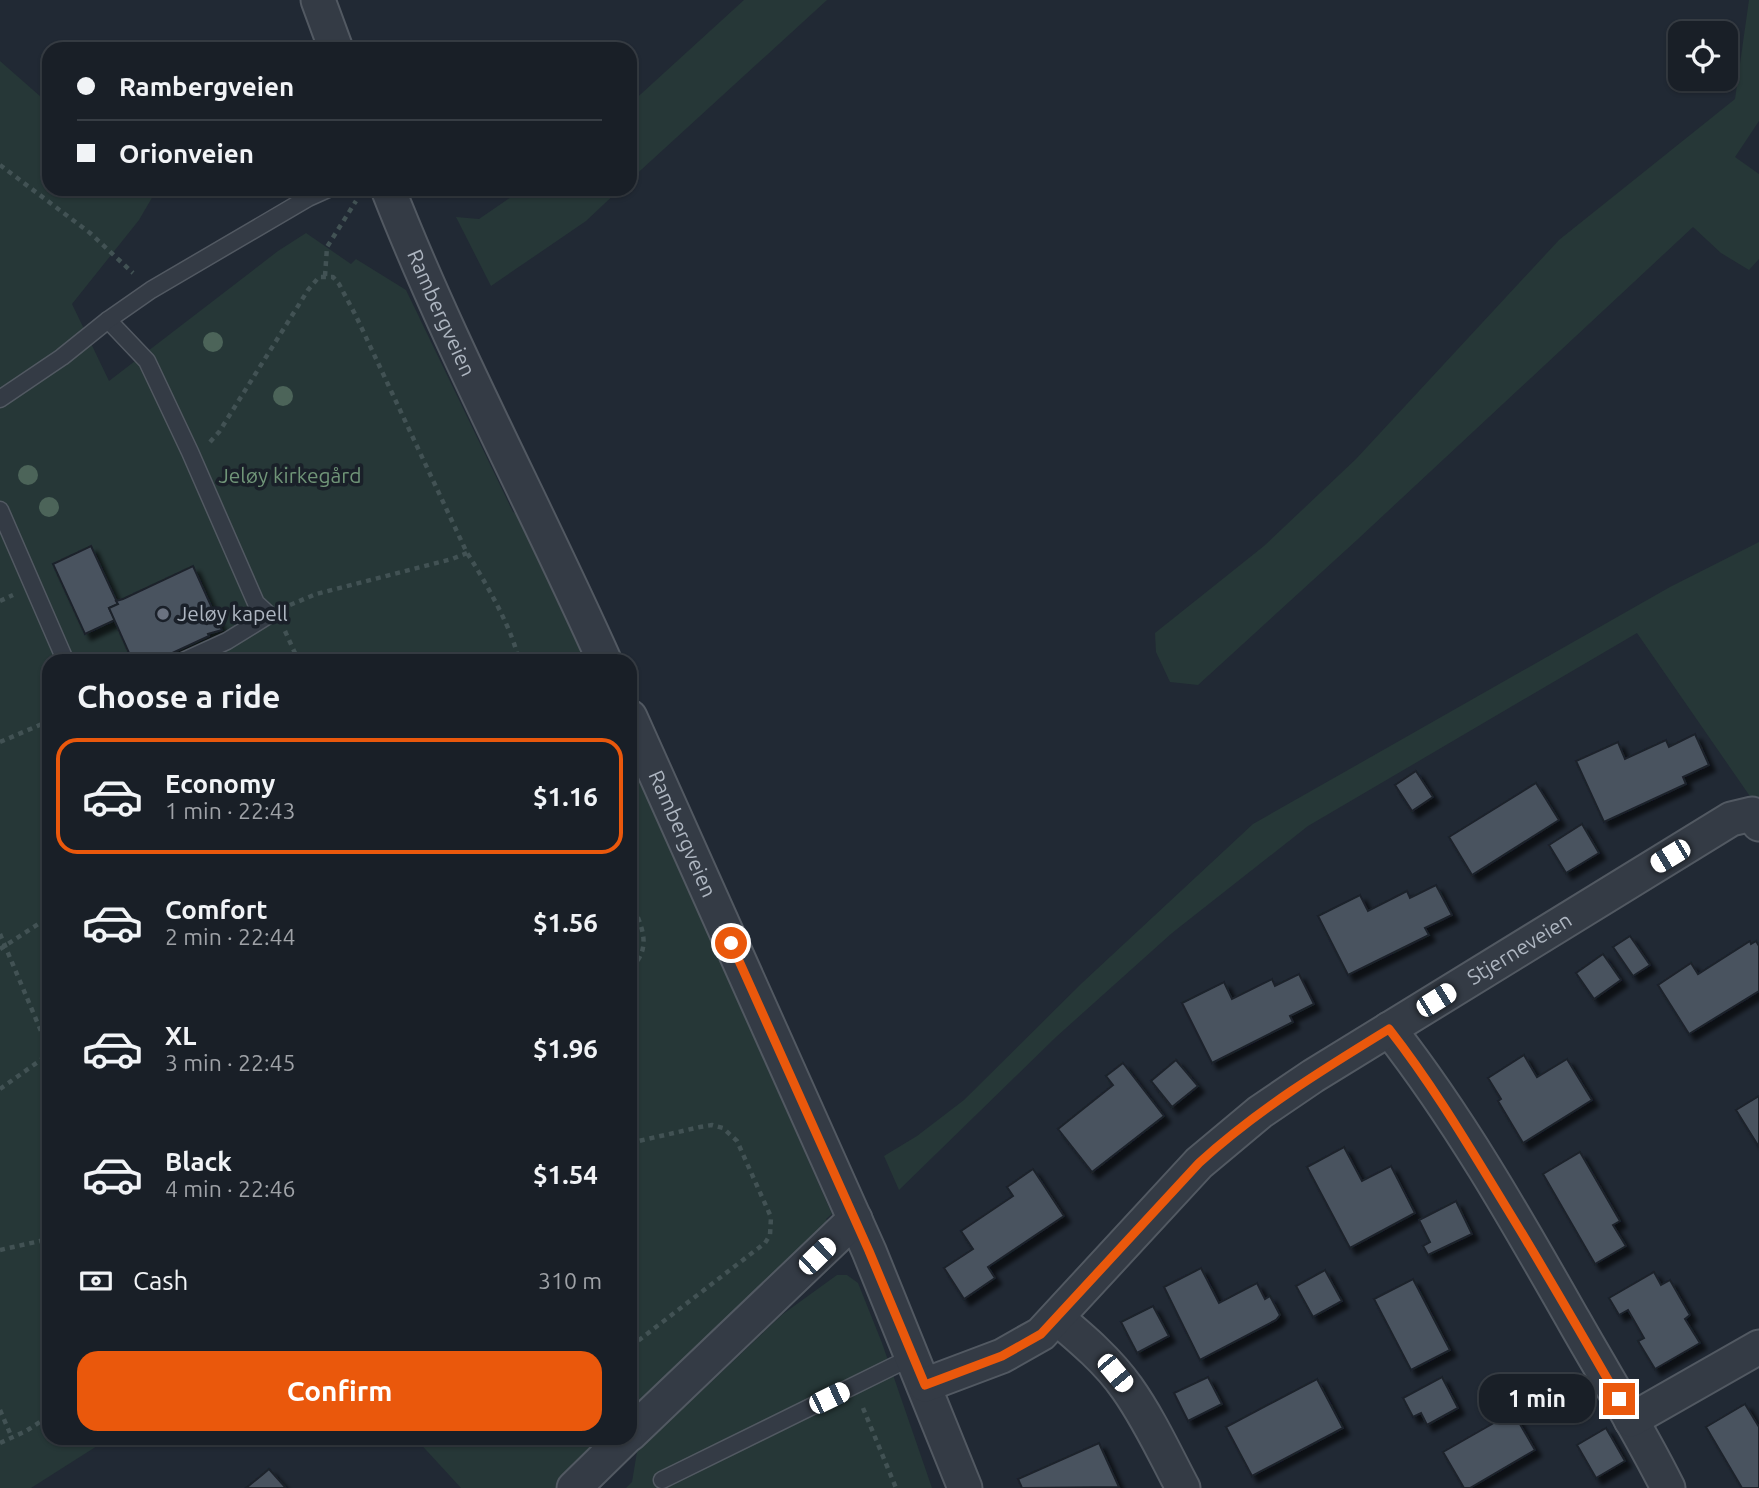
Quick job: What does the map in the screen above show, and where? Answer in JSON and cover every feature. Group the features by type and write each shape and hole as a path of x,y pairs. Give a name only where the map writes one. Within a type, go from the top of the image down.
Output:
{"street":[{"path":"318,0 333,42"},
{"name":"Rambergveien","path":"391,196 446,326 559,559 601,654"},
{"name":"Rambergveien","path":"637,733 855,1219 965,1488"},
{"name":"Stjerneveien","path":"919,1371 1002,1356 1041,1334 1199,1163 1224,1140 1302,1083 1731,819 1752,814 1759,824"},
{"path":"1389,1029 1420,1068 1455,1122 1547,1273 1668,1488"},
{"path":"637,1427 855,1219"},
{"path":"1057,1318 1097,1353 1126,1386 1183,1488"},
{"path":"1631,1420 1759,1347"},
{"path":"574,1488 618,1445"}],"lane":[{"path":"0,399 62,357 151,290 312,196"},
{"path":"108,320 147,361 256,603 268,615 227,641 199,654"},
{"path":"0,510 63,654"},
{"path":"662,1480 853,1386 919,1371"}],"path":[{"path":"0,165 90,233 151,290"},
{"path":"326,276 327,247 357,201"},
{"path":"190,452 210,442 219,432 308,290 319,277 333,277 351,306 467,553 478,569 515,644 517,654"},
{"path":"268,615 316,594 467,553"},
{"path":"0,742 42,724"},
{"path":"637,916 645,936 642,954 637,960"},
{"path":"0,949 42,922"},
{"path":"0,934 42,1035"},
{"path":"0,1089 42,1057"},
{"path":"637,1141 712,1125 723,1128 737,1141 771,1217 771,1229 765,1243 637,1342"},
{"path":"0,1250 42,1241"},
{"path":"853,1386 897,1488"},
{"path":"0,1410 12,1438"},
{"path":"0,1443 42,1420"}],"green space":[{"path":"744,0 827,0 637,174 637,98"},
{"path":"1749,0 1759,0 1759,121 1735,157 1759,174 1759,259 1749,270 1721,253 1693,227 1198,685 1170,682 1156,652 1155,633 1264,546 1356,459 1559,240 1735,99"},
{"name":"Jeløy kirkegård","path":"0,61 42,98 42,196 153,196 139,220 72,304 109,381 278,251 306,233 351,264 356,259 406,290 513,512 517,514 582,654 42,654 42,1445 99,1445 31,1488 0,1488"},
{"path":"513,196 613,196 586,221 491,286 456,217 479,219"},
{"path":"1759,542 1759,805 1756,805 1637,633 1308,826 1172,933 1056,1037 899,1190 884,1156 917,1136 964,1100 1082,983 1253,824 1670,587"},
{"path":"637,774 832,1214 826,1219 831,1227 637,1420"},
{"path":"837,1275 847,1275 858,1283 882,1343 932,1488 626,1488 632,1482 637,1452 783,1314"},
{"path":"422,1445 612,1445 566,1488 461,1488"}],"building":[{"path":"91,546 118,604 109,608 115,620 85,634 53,564"},
{"name":"Jeløy kapell","path":"193,566 222,630 208,634 209,636 170,654 129,654 109,608 118,604 116,601"},
{"path":"1695,734 1709,765 1683,777 1686,784 1604,822 1576,761 1618,742 1625,759 1666,740 1669,747"},
{"path":"1416,771 1433,797 1412,811 1395,785"},
{"path":"1536,783 1559,820 1472,875 1449,837"},
{"path":"1582,824 1599,853 1566,873 1549,845"},
{"path":"1436,885 1452,915 1425,928 1429,935 1348,975 1318,916 1360,895 1368,911 1407,891 1410,898"},
{"path":"1630,936 1650,965 1633,976 1613,947"},
{"path":"1750,941 1751,944 1756,941 1759,946 1759,991 1689,1034 1658,985 1691,963 1698,974"},
{"path":"1603,954 1621,980 1594,999 1576,973"},
{"path":"1299,974 1314,1004 1290,1016 1293,1022 1212,1063 1182,1003 1224,982 1232,999 1272,979 1275,986"},
{"path":"1524,1055 1537,1077 1567,1059 1592,1100 1523,1143 1488,1078"},
{"path":"1176,1060 1198,1086 1172,1107 1151,1081"},
{"path":"1123,1063 1164,1116 1092,1172 1058,1129 1113,1085 1106,1076"},
{"path":"1759,1096 1759,1147 1736,1110"},
{"path":"1344,1147 1362,1181 1391,1166 1415,1213 1350,1248 1307,1167"},
{"path":"1580,1152 1620,1221 1613,1225 1626,1246 1595,1264 1543,1174"},
{"path":"1033,1169 1064,1216 988,1267 995,1278 964,1299 944,1268 973,1249 961,1231 1013,1196 1007,1187"},
{"path":"1456,1201 1472,1234 1428,1255 1423,1246 1430,1242 1419,1220"},
{"path":"1201,1268 1219,1303 1257,1283 1265,1299 1270,1296 1280,1315 1276,1320 1200,1360 1164,1287"},
{"path":"1325,1270 1342,1301 1313,1317 1296,1286"},
{"path":"1654,1272 1661,1285 1670,1280 1690,1315 1685,1319 1700,1343 1655,1369 1638,1341 1644,1338 1628,1310 1619,1315 1609,1298"},
{"path":"1413,1279 1450,1350 1411,1370 1374,1299"},
{"path":"1153,1306 1169,1336 1137,1353 1121,1322"},
{"path":"1208,1377 1222,1404 1188,1421 1174,1393"},
{"path":"1442,1377 1458,1408 1427,1425 1421,1413 1413,1417 1403,1398"},
{"path":"1317,1379 1343,1428 1252,1476 1226,1427"},
{"path":"1745,1404 1759,1427 1759,1488 1742,1488 1706,1427"},
{"path":"1513,1412 1535,1450 1470,1488 1464,1488 1443,1452"},
{"path":"1606,1428 1625,1461 1596,1478 1577,1445"},
{"path":"1099,1443 1119,1487 1022,1488 1018,1479"},
{"path":"269,1469 286,1488 246,1488 262,1475"}],"place":[{"name":"Jeløy kapell","path":"163,614"}],"route":[{"path":"731,943 869,1251 925,1385 1002,1356 1041,1334 1199,1163 1224,1140 1295,1088 1389,1029 1420,1068 1448,1111 1547,1273 1619,1399"}]}
